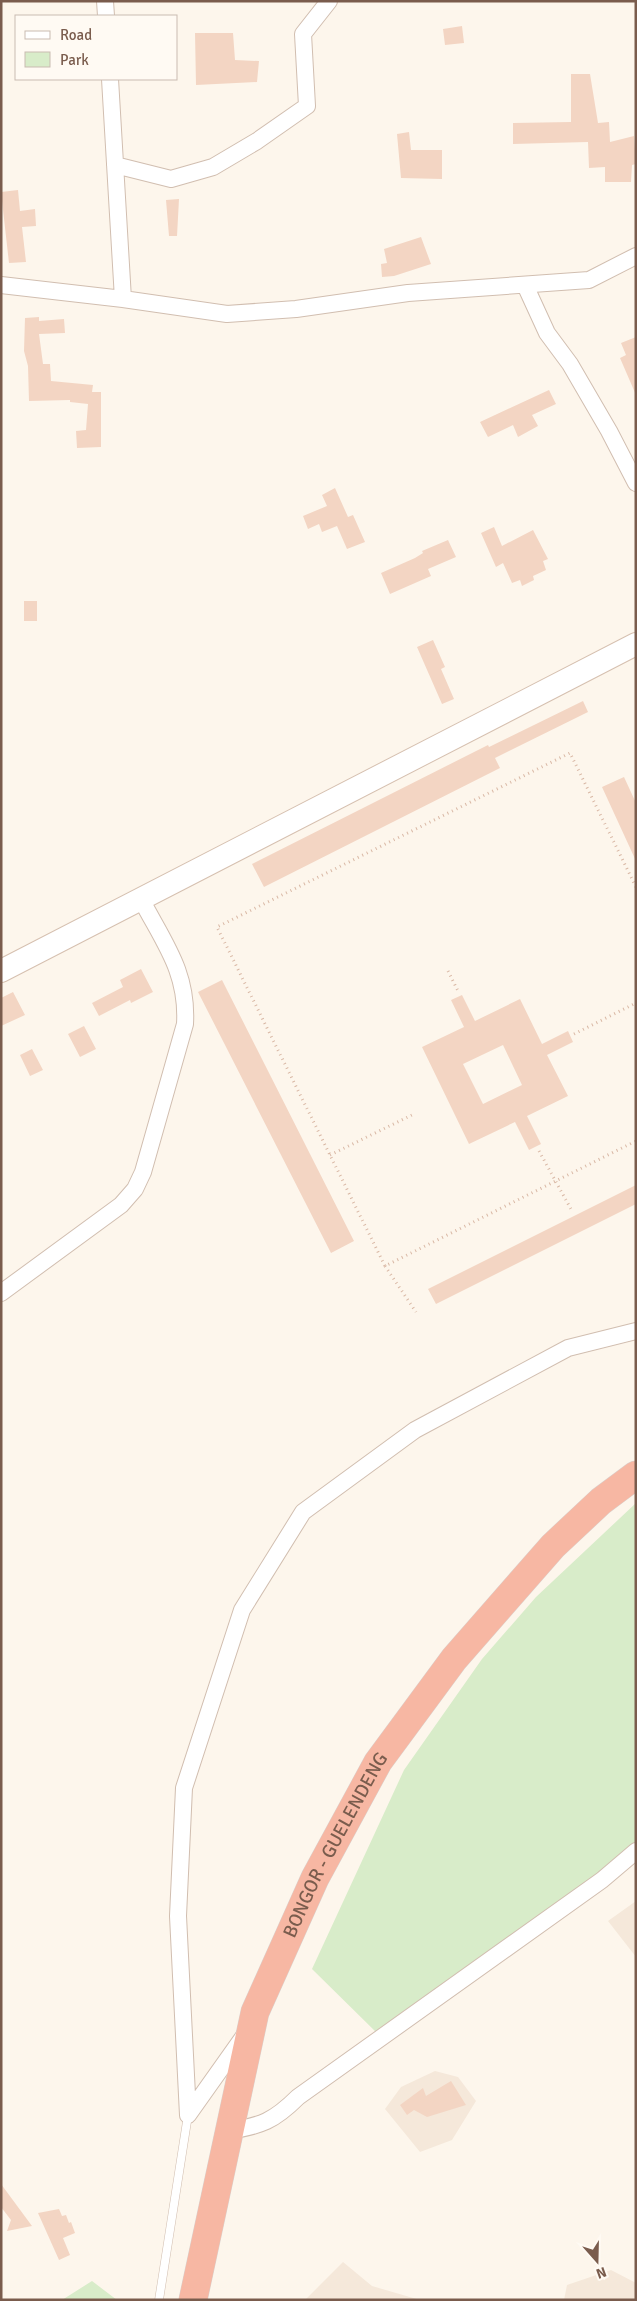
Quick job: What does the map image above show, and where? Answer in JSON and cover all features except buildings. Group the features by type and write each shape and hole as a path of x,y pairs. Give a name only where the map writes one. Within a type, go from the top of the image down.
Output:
{"highway":[{"name":"BONGOR - GUELENDENG","path":"193,2300 254,2012 315,1878 378,1762 465,1645 553,1546 607,1496 636,1475"}],"street":[{"path":"105,1 106,15"},
{"path":"115,165 171,179 213,167 257,141 307,106 303,34 329,1"},
{"path":"110,80 123,299"},
{"path":"1,285 123,299 227,314 296,309 408,294 589,280 636,256"},
{"path":"525,285 548,333 580,380 609,430 636,483"},
{"path":"1,971 636,644"},
{"path":"1,1293 121,1205 135,1189 144,1172 185,1024 186,1003 179,972 141,899"},
{"path":"188,2115 178,1916 184,1788 242,1610 303,1512 415,1430 568,1348 636,1331"},
{"path":"228,2132 255,2127 280,2114 298,2097 359,2056 602,1880 636,1851"},
{"path":"188,2115 251,2025"}],"lane":[{"path":"159,2300 188,2115"}],"path":[{"path":"416,1312 385,1266 217,927 570,753 636,887"},
{"path":"448,971 459,993"},
{"path":"574,1034 636,1003"},
{"path":"330,1155 414,1114"},
{"path":"385,1266 636,1141"},
{"path":"539,1151 572,1211"}],"shaded area":[{"path":"636,1901 636,1957 608,1921"},
{"path":"435,2071 458,2077 476,2101 452,2140 420,2152 385,2109 401,2087"},
{"path":"343,2262 372,2286 420,2300 305,2300"},
{"path":"611,2270 636,2283 636,2300 564,2300 567,2285"}],"green space":[{"path":"636,1503 636,1845 380,2036 312,1969 404,1770 482,1659 536,1597"},
{"path":"92,2281 117,2300 62,2300"}]}
